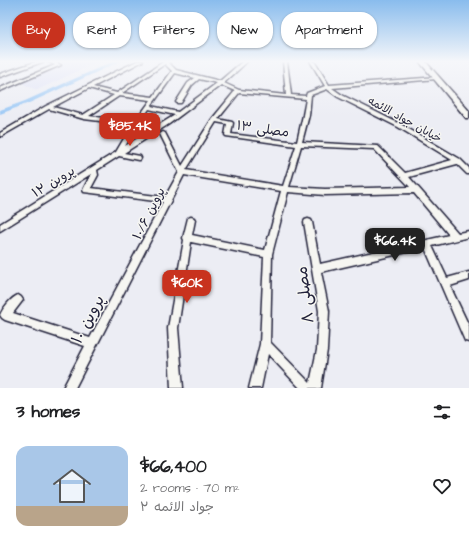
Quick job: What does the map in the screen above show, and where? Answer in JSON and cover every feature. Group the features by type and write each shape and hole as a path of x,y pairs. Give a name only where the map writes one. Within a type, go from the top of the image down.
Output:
{"street":[{"path":"0,90 25,79"},
{"path":"0,135 48,107 105,79"},
{"path":"84,117 138,79"},
{"name":"پروین ۱۲","path":"117,154 168,79"},
{"path":"179,102 190,84 196,79"},
{"path":"205,79 238,91 308,98"},
{"name":"پروین ۱۲","path":"0,228 167,123 226,79"},
{"path":"287,79 289,96"},
{"path":"324,79 328,86"},
{"path":"255,388 265,344 268,254 285,189 299,144 309,94 328,86 421,79"},
{"path":"437,79 469,116"},
{"name":"خیابان جواد الائمه","path":"328,86 340,96 384,117 458,161 469,172"},
{"path":"89,87 116,94 153,99"},
{"name":"پروین ۱۰/۶","path":"133,265 182,172 214,120 238,91"},
{"path":"48,107 84,117 136,124"},
{"path":"148,108 178,114"},
{"name":"مصلی ۱۳","path":"214,120 230,123 228,135 299,144"},
{"path":"167,123 163,134 182,172 285,189 325,192 416,190"},
{"path":"147,136 163,134"},
{"path":"299,144 376,147 404,176 456,237"},
{"path":"117,154 138,158"},
{"path":"404,176 458,161"},
{"path":"94,170 95,175 86,190 168,200"},
{"path":"177,388 172,328 191,220"},
{"name":"مصلی ۸","path":"308,222 324,311 322,350 315,388"},
{"path":"317,269 469,234"},
{"path":"187,238 268,254"},
{"path":"428,244 469,337"},
{"name":"پروین ۱۰","path":"69,388 91,343 133,265"},
{"path":"445,283 469,276"},
{"path":"18,300 5,315 91,343"},
{"path":"265,344 308,388"}],"shaded area":[{"path":"30,79 61,79 37,90 21,83"}],"waterway":[{"path":"0,112 27,102 78,79"}]}
